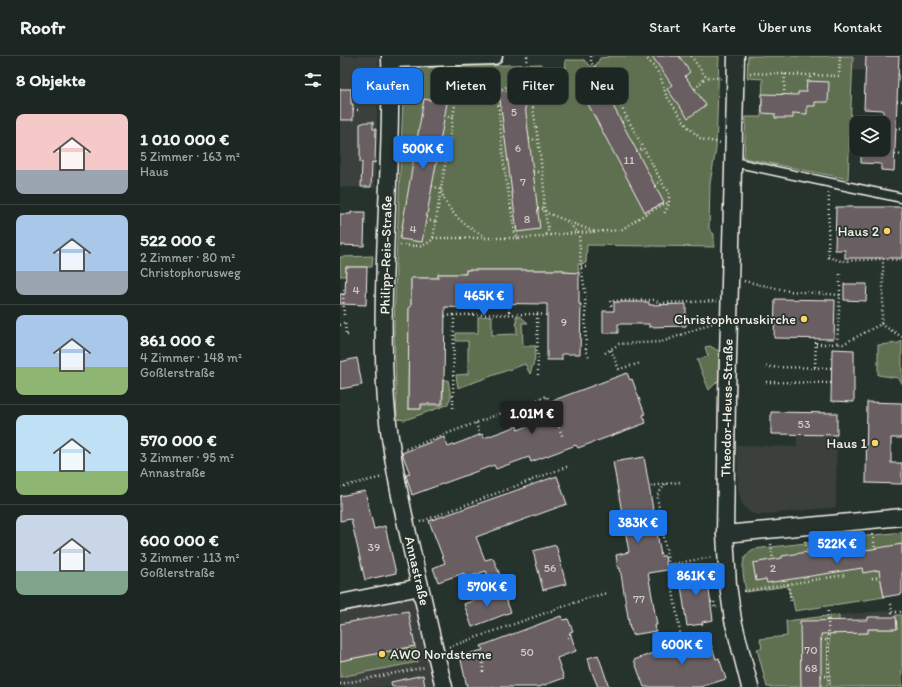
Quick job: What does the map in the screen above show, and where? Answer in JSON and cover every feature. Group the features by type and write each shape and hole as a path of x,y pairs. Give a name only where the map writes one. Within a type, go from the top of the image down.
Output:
{"street":[{"path":"390,58 494,56"},
{"name":"Theodor-Heuss-Straße","path":"736,56 725,534 729,593 750,687"},
{"name":"Philipp-Reis-Straße","path":"390,58 390,119 385,244 384,331 386,400 392,454"},
{"name":"Annastraße","path":"392,454 420,587 444,687"},
{"path":"725,534 902,517"},
{"path":"340,602 420,587"}],"lane":[{"path":"733,162 902,198"}],"path":[{"path":"527,56 527,68"},
{"path":"591,56 591,63 596,68"},
{"path":"645,56 660,75 666,95 687,126 701,139 733,145"},
{"path":"691,56 706,77"},
{"path":"706,77 720,78 745,73 839,76 840,56"},
{"path":"385,244 425,245 433,238 456,99 446,58"},
{"path":"784,95 785,74"},
{"path":"898,74 902,75"},
{"path":"810,75 810,82"},
{"path":"695,89 706,77"},
{"path":"508,86 497,91 504,166 515,233 518,238"},
{"path":"897,101 902,101"},
{"path":"533,104 544,208 548,228 546,235"},
{"path":"620,104 661,180 669,191 669,204 664,214"},
{"path":"353,110 359,110"},
{"path":"444,116 453,118"},
{"path":"622,122 628,118"},
{"path":"896,128 902,128"},
{"path":"529,139 537,140"},
{"path":"637,152 644,148"},
{"path":"438,152 447,156"},
{"path":"895,154 902,155"},
{"path":"533,172 541,172"},
{"path":"655,186 661,180"},
{"path":"830,183 828,258 841,261 883,259 902,260"},
{"path":"432,186 441,189"},
{"path":"441,189 442,197 454,214 472,230 487,237"},
{"path":"433,238 518,238 621,230 666,203 669,204"},
{"path":"538,208 544,208"},
{"path":"544,208 547,213 597,233"},
{"path":"426,220 436,222"},
{"path":"567,221 579,234 581,268 586,291 586,350 590,359"},
{"path":"881,324 883,306 883,259"},
{"path":"581,268 588,267"},
{"path":"837,344 840,271"},
{"path":"730,278 789,291 840,295"},
{"path":"343,290 344,316"},
{"path":"611,306 610,301 654,300 660,303 729,309"},
{"path":"508,304 508,315"},
{"path":"605,353 619,344 662,342 729,309"},
{"path":"537,314 538,377"},
{"path":"454,315 454,408"},
{"path":"445,316 547,315"},
{"path":"340,325 345,322 346,335 349,335"},
{"path":"881,324 902,338"},
{"path":"816,344 843,344 881,324"},
{"path":"815,367 816,339"},
{"path":"611,350 619,369 641,363"},
{"path":"766,366 832,368"},
{"path":"766,382 832,383"},
{"path":"392,454 547,396 563,438"},
{"path":"509,410 515,427"},
{"path":"476,422 480,435"},
{"path":"407,526 449,513 569,466"},
{"path":"340,488 396,475"},
{"path":"530,481 532,485"},
{"path":"652,486 680,482"},
{"path":"665,484 657,496 667,565 681,638"},
{"path":"667,565 726,555"},
{"path":"729,593 845,575"},
{"path":"872,578 882,577"},
{"path":"788,584 790,601"},
{"path":"340,684 437,658 449,647 588,598 607,593"},
{"path":"711,602 714,601 715,608"},
{"path":"891,604 892,612 902,612"},
{"path":"828,611 829,687"},
{"path":"568,638 571,632"},
{"path":"821,640 828,640"},
{"path":"483,663 483,673"},
{"path":"821,676 828,676"}],"shaded area":[{"path":"340,56 378,56 378,68 352,68 352,104 378,104 375,188 340,187"},
{"path":"853,56 899,56 898,72 853,70"},
{"path":"771,412 837,413 836,507 757,515 749,512 743,505 738,492 737,445 797,447 797,434 771,434"},
{"path":"417,591 441,687 340,687 340,605"},
{"path":"899,610 896,615 897,629 868,629 868,633 839,634 839,615"}],"green space":[{"path":"719,56 716,149 710,183 709,229 714,234 714,247 587,245 586,263 578,264 579,273 564,272 564,270 466,270 466,274 439,274 438,278 411,278 411,307 409,307 408,409 421,409 422,405 443,405 443,380 448,380 451,397 447,405 405,420 397,419 394,332 403,104 423,104 423,68 413,68 541,64 541,68 508,68 508,104 568,104 568,68 566,68 565,60 584,60 592,67 597,64 600,58"},
{"path":"748,56 853,56 848,179 744,158 746,117 761,117 763,79 747,78"},
{"path":"373,256 372,267 346,267 346,276 340,276 340,257"},
{"path":"492,316 492,335 517,334 516,316 520,316 528,323 522,323 523,346 536,346 534,362 530,374 525,364 458,388 456,375 468,374 468,341 456,341 456,333 478,333 478,317"},
{"path":"902,340 901,383 898,378 878,375 878,345 899,343"},
{"path":"710,346 720,352 720,379 709,390 697,360 708,356 705,347"},
{"path":"902,532 902,567 879,570 884,597 795,611 788,586 746,592 743,562 745,557 754,549"},
{"path":"839,615 839,633 868,633 868,629 896,629 896,615 902,615 902,687 830,687 829,616"},
{"path":"827,616 828,687 767,687 757,649 762,648 760,639 787,636 786,621"},
{"path":"415,646 418,662 340,677 340,661"}],"building":[{"path":"652,56 679,56 690,72 685,76 706,105 688,118 667,89 672,85"},
{"path":"866,56 899,56 894,171 881,170 881,164 861,163 861,156 890,156 890,116 883,116 883,110 864,109"},
{"path":"807,81 829,82 828,102 815,102 815,106 807,106 807,114 793,113 793,118 775,118 775,114 762,113 762,94 798,95 798,92 806,92"},
{"path":"340,89 351,89 353,120 340,120"},
{"path":"508,91 508,104 525,104 540,229 517,232 500,92"},
{"path":"424,99 431,100 431,104 447,104 422,242 400,239"},
{"path":"588,104 612,104 664,203 645,212"},
{"path":"373,122 373,129 376,129 375,163 372,162 371,187 361,187 362,162 360,162 360,124"},
{"name":"Haus 2","path":"836,207 902,207 902,258 845,258 845,250 835,250"},
{"path":"351,212 365,212 364,246 340,245 340,214 351,214"},
{"path":"346,267 367,267 366,305 340,304 340,294 345,294"},
{"path":"466,270 564,270 564,272 579,273 579,304 581,304 580,354 562,354 562,360 547,360 547,304 468,303 468,308 445,307 444,380 443,379 442,404 421,404 421,409 408,409 409,307 411,307 411,278 438,278 438,274 466,274"},
{"path":"844,284 867,284 866,301 844,300"},
{"name":"Christophoruskirche","path":"775,299 835,300 834,339 774,338"},
{"path":"614,302 649,302 649,305 686,304 686,326 649,327 649,324 618,324 618,333 603,333 603,311 614,311"},
{"path":"832,349 854,350 854,402 831,401"},
{"path":"357,358 362,385 340,389 340,362"},
{"path":"627,373 630,380 632,379 645,414 643,415 646,423 578,448 576,445 531,462 529,457 496,469 494,465 412,495 406,475 410,474 402,453 444,437 448,447 482,434 484,438 517,426 518,430 548,418 546,413 546,403"},
{"name":"Haus 1","path":"867,402 902,403 902,438 891,438 891,463 902,463 902,484 866,483"},
{"path":"771,412 837,413 837,435 771,434"},
{"path":"644,457 661,556 665,556 667,570 648,573 657,625 655,625 656,631 632,635 620,568 618,568 616,555 629,552 613,462"},
{"path":"557,476 567,504 476,537 485,560 493,558 502,580 491,584 486,571 466,578 464,573 438,582 433,568 445,563 429,521"},
{"path":"365,491 374,529 385,526 396,573 365,580 351,519 340,521 340,496"},
{"path":"902,544 902,594 884,597 879,570 863,573 862,568 767,583 766,579 756,581 753,563 782,558 782,556 831,548 831,550 859,546 860,551"},
{"path":"556,545 566,584 543,590 533,551"},
{"path":"706,568 713,620 702,622 703,624 687,626 679,572"},
{"path":"502,590 511,612 472,627 464,604"},
{"path":"408,611 415,646 340,661 340,624"},
{"path":"561,616 563,620 568,619 573,631 570,632 576,651 557,658 564,678 539,687 467,687 460,656 483,650 481,646"},
{"path":"868,617 896,617 897,629 868,629 868,633 821,634 821,687 801,687 800,621 868,620"},
{"path":"707,633 716,659 719,658 726,679 700,687 644,687 634,660"},
{"path":"598,655 609,687 598,687 591,670 588,658"},
{"path":"423,675 425,687 392,687 391,682"}],"place":[{"name":"Haus 2","path":"887,231"},
{"name":"Christophoruskirche","path":"804,319"},
{"name":"Haus 1","path":"875,443"},
{"name":"AWO Nordsterne","path":"382,654"}]}
